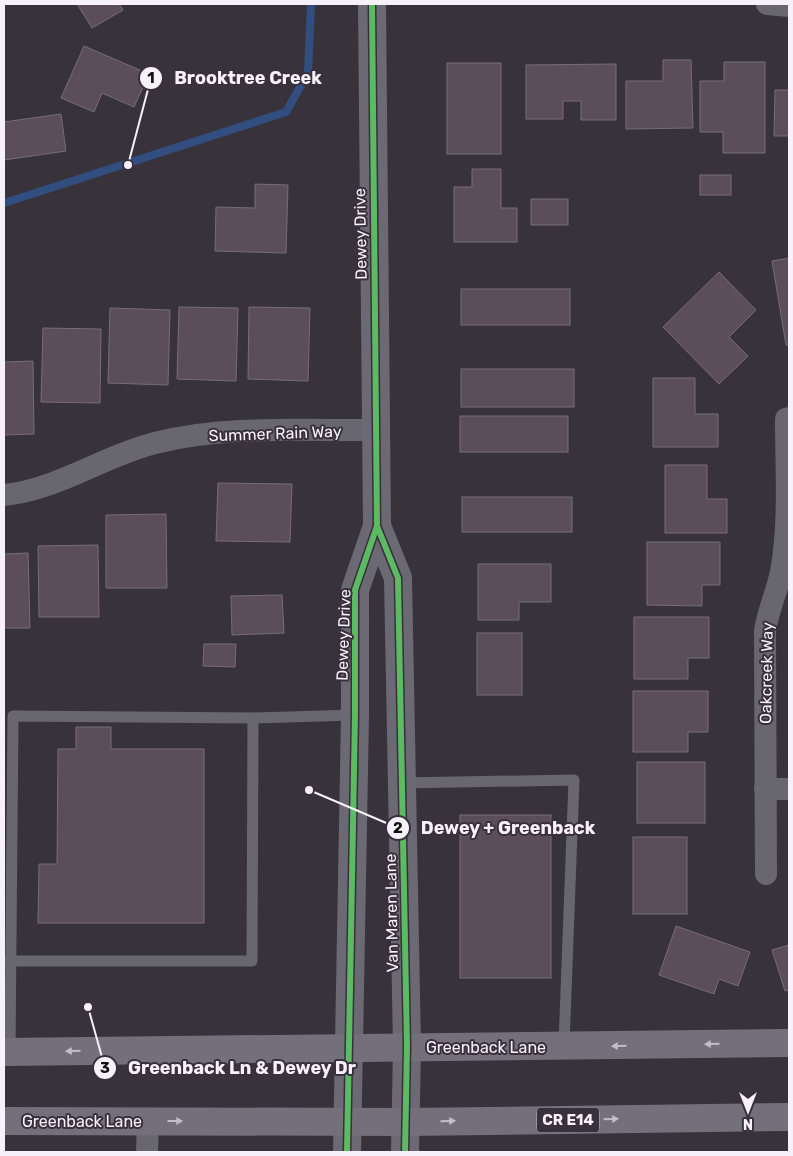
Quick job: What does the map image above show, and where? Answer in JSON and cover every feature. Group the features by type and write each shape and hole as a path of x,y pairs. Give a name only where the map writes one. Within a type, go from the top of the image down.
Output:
{"main road":[{"name":"Dewey Drive","path":"347,1121 350,1048 355,590 377,526 372,4"},
{"name":"Van Maren Lane","path":"377,526 398,578 407,1046 405,1152"},
{"name":"Greenback Lane","path":"7,1052 789,1043"},
{"name":"Greenback Lane","path":"4,1121 406,1122 789,1117"},
{"path":"347,1121 347,1152"}],"street":[{"path":"767,4 789,6"},
{"name":"Oakcreek Way","path":"766,874 765,631 768,611 781,573 785,534 786,418 789,418"},
{"name":"Summer Rain Way","path":"4,495 25,493 102,460 155,443 221,432 375,430"},
{"path":"765,789 789,789"},
{"path":"147,1152 148,1121"}],"lane":[{"path":"7,1052 13,716 253,718 355,714"},
{"path":"10,961 252,961 253,718"},
{"path":"402,783 574,780 564,1047"}],"building":[{"path":"77,4 119,4 123,10 92,28"},
{"path":"84,46 149,74 134,107 102,93 94,112 61,98"},
{"path":"663,60 691,60 693,128 626,129 626,81 663,81"},
{"path":"724,62 765,62 765,153 723,153 723,132 700,132 700,81 724,81"},
{"path":"447,63 501,63 501,154 447,154"},
{"path":"616,64 616,120 581,120 581,101 563,101 563,119 526,119 526,65"},
{"path":"775,90 789,90 789,136 774,136"},
{"path":"61,114 66,151 4,160 4,122"},
{"path":"472,169 501,169 501,208 517,208 517,242 454,242 454,187 472,187"},
{"path":"700,175 731,175 731,195 700,195"},
{"path":"255,184 288,185 286,253 215,251 216,207 255,208"},
{"path":"531,199 568,199 568,225 531,225"},
{"path":"789,258 789,345 786,345 772,261"},
{"path":"719,272 756,310 729,337 748,356 719,384 663,327"},
{"path":"461,289 570,289 570,325 461,325"},
{"path":"179,307 238,308 236,381 177,379"},
{"path":"249,307 310,308 308,381 248,379"},
{"path":"110,308 170,310 168,385 108,383"},
{"path":"43,328 101,329 100,403 41,402"},
{"path":"33,361 34,434 4,435 4,362"},
{"path":"461,369 574,369 574,407 461,407"},
{"path":"653,378 695,378 695,414 718,414 718,447 653,447"},
{"path":"460,416 568,416 568,452 460,452"},
{"path":"665,465 707,465 707,499 727,499 727,533 665,533"},
{"path":"218,483 292,484 290,542 216,541"},
{"path":"462,497 572,497 572,532 462,532"},
{"path":"166,514 167,588 106,588 106,515"},
{"path":"647,542 720,542 720,585 702,585 702,606 647,605"},
{"path":"98,545 99,617 39,617 38,546"},
{"path":"28,553 30,628 4,628 4,554"},
{"path":"478,564 551,564 551,602 519,602 519,620 478,620"},
{"path":"282,595 284,633 232,635 231,596"},
{"path":"634,617 709,617 709,658 688,658 688,679 634,679"},
{"path":"477,633 522,633 522,695 477,695"},
{"path":"204,644 236,644 235,667 203,666"},
{"path":"633,691 708,691 708,732 688,732 688,752 633,752"},
{"path":"76,727 111,727 111,749 204,749 204,923 38,923 39,864 57,864 58,749 76,749"},
{"path":"637,762 705,762 705,823 637,823"},
{"path":"460,815 551,815 551,978 460,978"},
{"path":"633,837 687,837 687,914 633,914"},
{"path":"676,926 750,952 738,986 719,979 714,994 659,975"},
{"path":"789,945 789,990 785,991 772,950"}],"waterway":[{"path":"4,203 286,112 308,73 311,4"}],"cycle path":[{"path":"347,1152 355,715 355,590 377,526 372,4"},
{"path":"377,526 398,578 407,1046 405,1152"}],"place":[{"name":"Brooktree Creek","path":"128,165"},
{"name":"Dewey + Greenback","path":"309,790"},
{"name":"Greenback Ln & Dewey Dr","path":"88,1007"}]}
